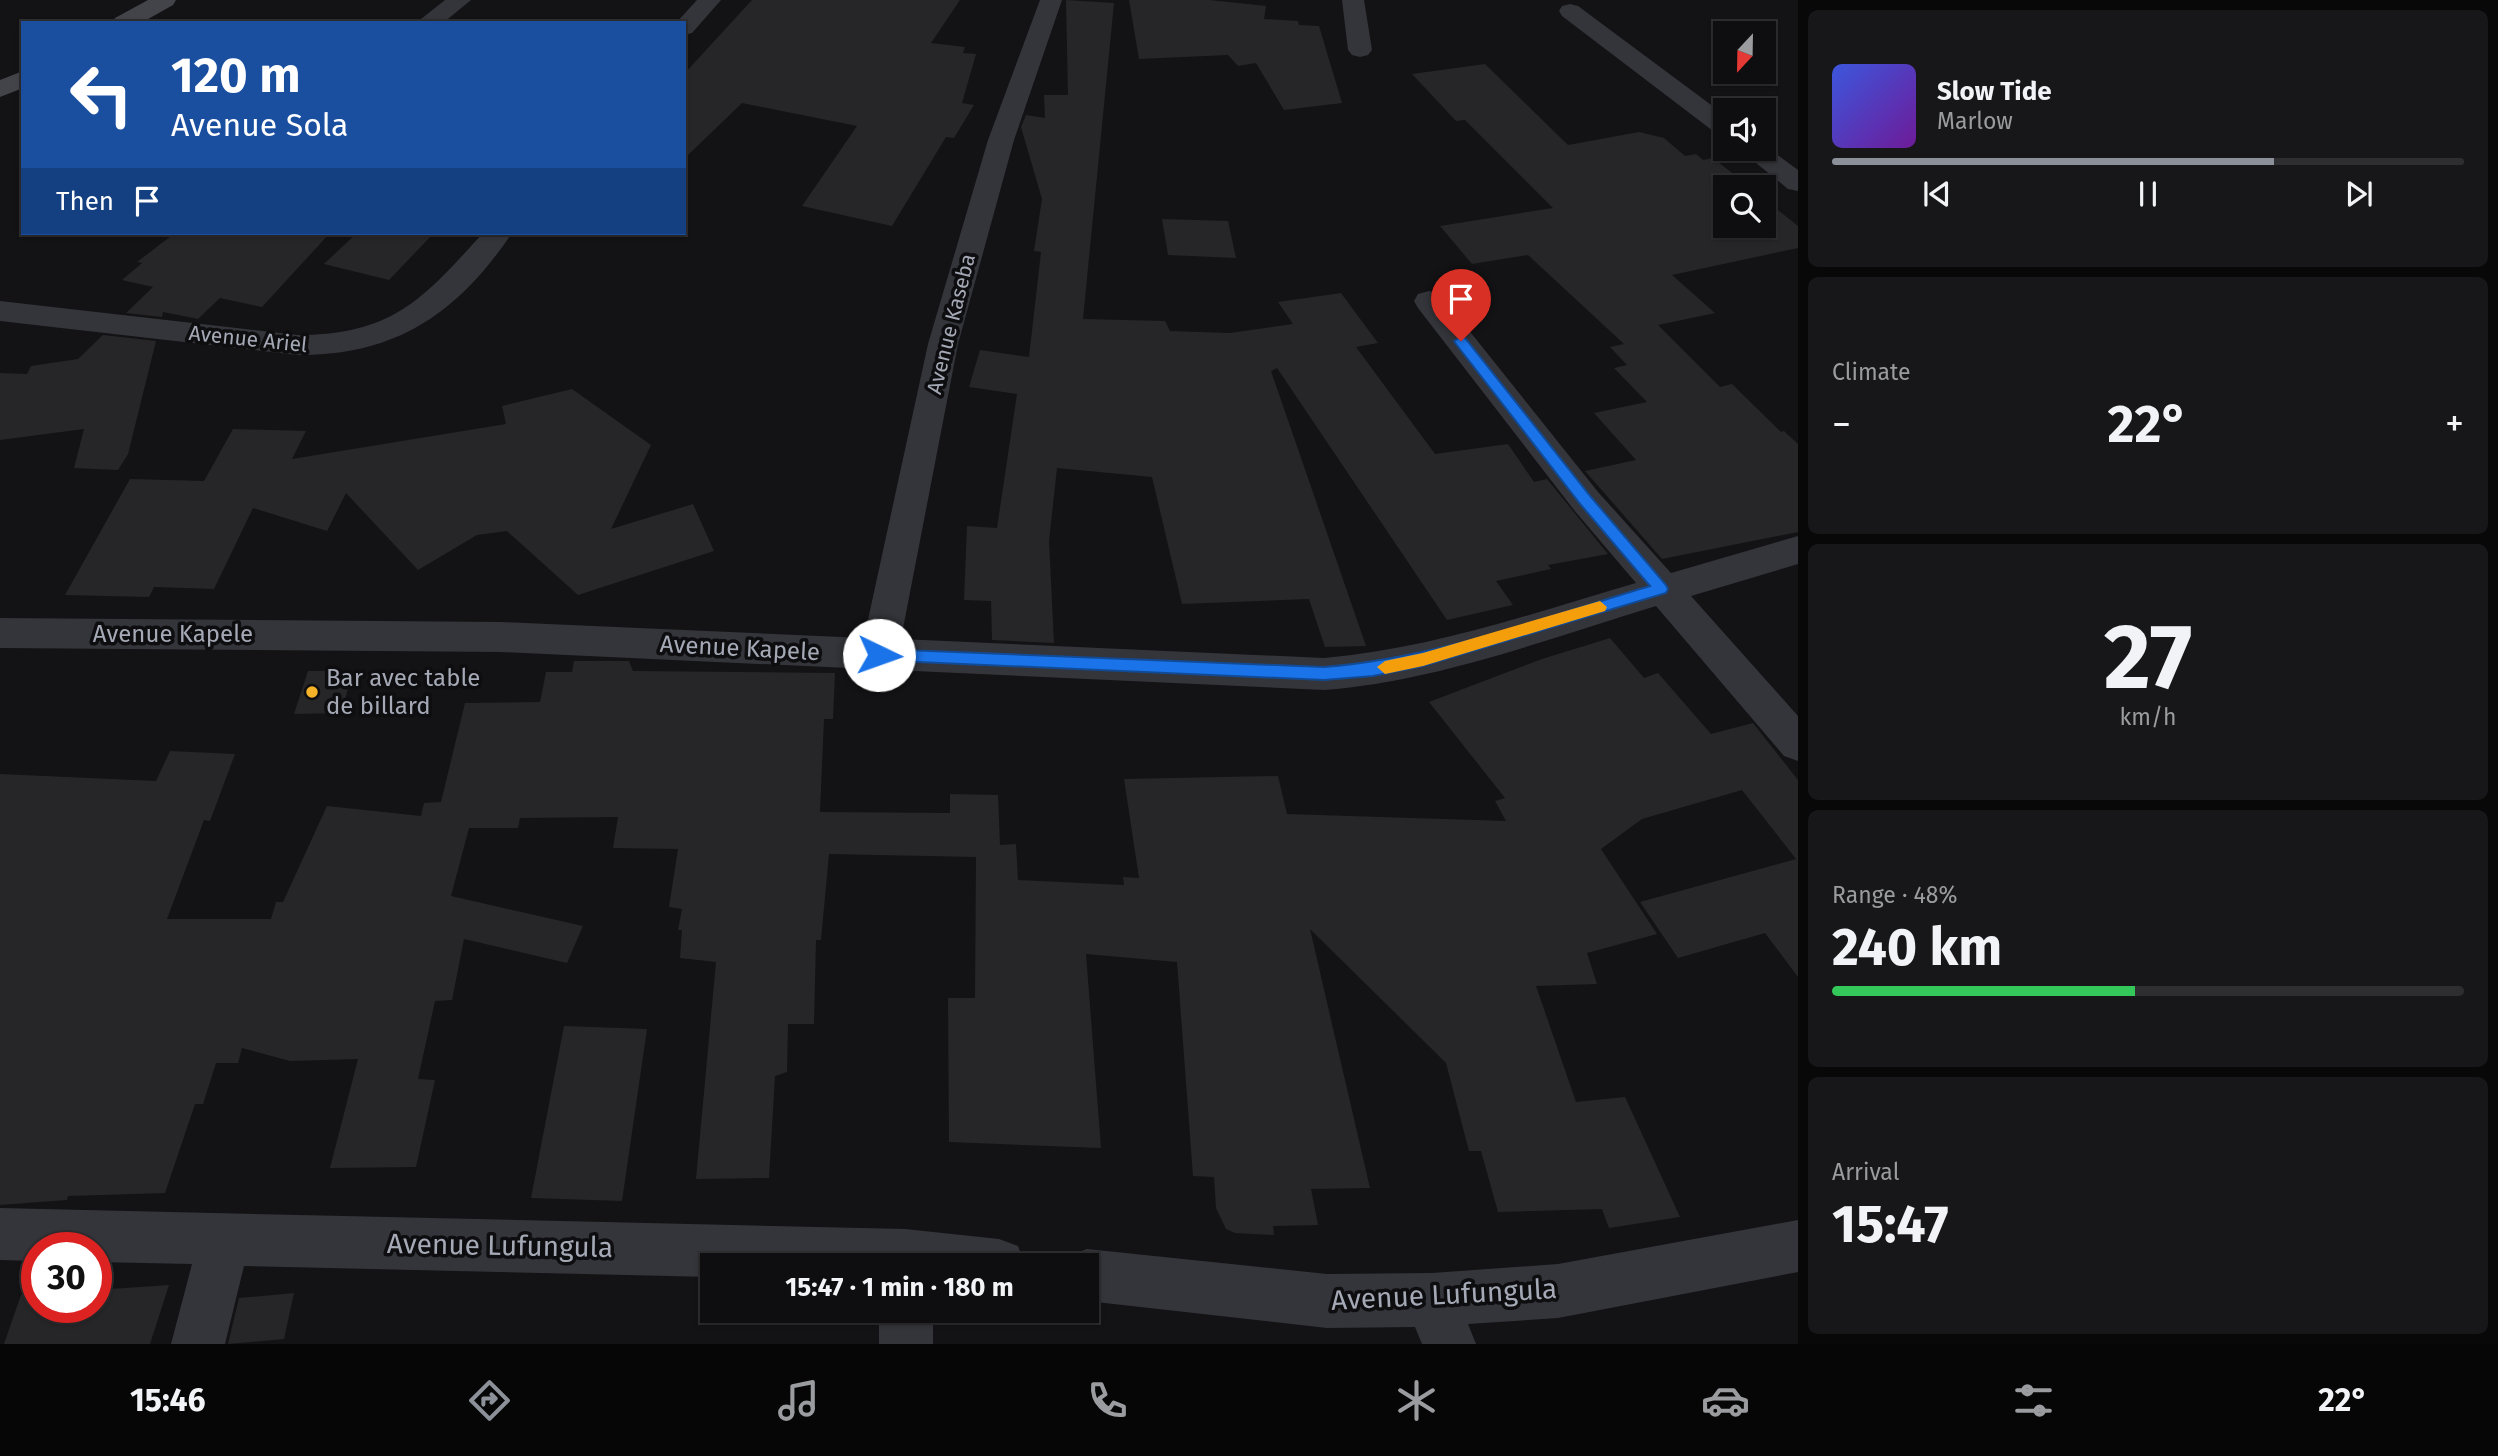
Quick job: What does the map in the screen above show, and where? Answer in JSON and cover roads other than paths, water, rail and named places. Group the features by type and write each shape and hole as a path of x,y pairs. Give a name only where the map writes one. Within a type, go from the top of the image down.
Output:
{"main road":[{"path":"126,21 154,2"},
{"path":"0,90 21,79"}],"street":[{"path":"430,21 460,0"},
{"path":"686,26 710,0"},
{"name":"Avenue Kaseba","path":"879,655 943,344 1001,140 1051,0"},
{"path":"1353,0 1360,50"},
{"path":"1570,11 1713,119"},
{"path":"1768,161 1798,183"},
{"name":"Avenue Ariel","path":"0,311 297,345 342,343 398,326 419,315 434,303 496,235"},
{"path":"1429,301 1586,501 1798,744"},
{"name":"Avenue Kapele","path":"0,633 501,637 1324,674 1373,670 1423,660 1798,550"},
{"name":"Avenue Lufungula","path":"0,1234 700,1254"},
{"path":"198,1344 225,1239"},
{"name":"Avenue Lufungula","path":"1099,1276 1327,1301 1440,1322 1559,1291 1798,1247"},
{"path":"906,1323 906,1344"}],"place":[{"name":"Bar avec table de billard","path":"312,692"}]}
